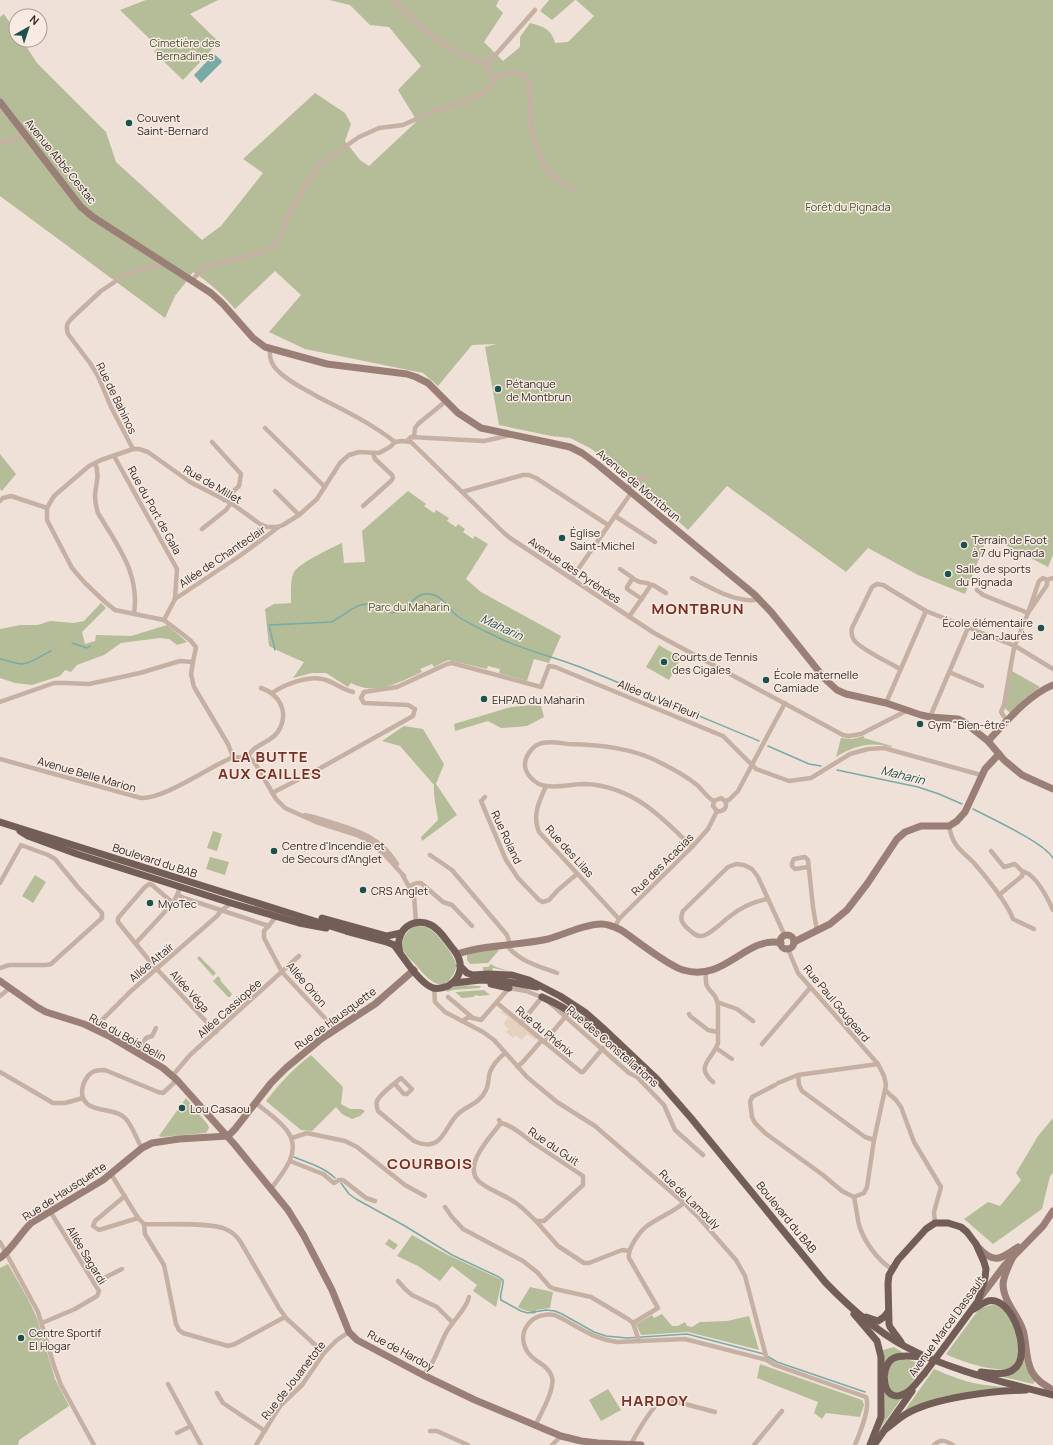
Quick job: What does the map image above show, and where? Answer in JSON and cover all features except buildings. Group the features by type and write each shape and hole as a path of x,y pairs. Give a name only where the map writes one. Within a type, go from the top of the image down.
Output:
{"main road":[{"name":"Boulevard du BAB","path":"0,822 346,931 387,942 394,945 400,952"},
{"path":"9,825 28,836 104,863 220,900 299,923 346,931"},
{"name":"Boulevard du BAB","path":"303,917 321,918 387,936 401,932"},
{"path":"416,922 431,925 437,929 457,954 460,974 453,983 443,988 434,988 426,984 400,952 398,942 401,932 404,928 416,922"},
{"name":"Boulevard du BAB","path":"460,966 466,973 473,975 512,975 529,980 560,996 586,1014 657,1079 826,1282 840,1298 862,1316 905,1346 928,1358 969,1372 1053,1395"},
{"path":"475,981 509,988"},
{"name":"Boulevard du BAB","path":"453,983 503,981 545,989"},
{"path":"542,997 558,1004 585,1021 644,1073 657,1079"},
{"path":"905,1346 890,1327 888,1312 888,1283 892,1268 898,1260 926,1229 934,1223 948,1223 961,1226 976,1244 986,1269 985,1278 978,1301"},
{"path":"840,1298 877,1341 880,1348 881,1417 870,1445"},
{"name":"Avenue Marcel Dassault","path":"874,1445 978,1301"},
{"path":"969,1312 988,1301 999,1302 1003,1305 1014,1319 1018,1330 1022,1354 1019,1364 1011,1371 999,1373 969,1372"},
{"path":"862,1316 878,1320 884,1317 888,1312"},
{"path":"924,1374 906,1394 898,1396 892,1395 886,1391 886,1368 889,1362 895,1357 928,1358"},
{"path":"886,1429 906,1414 936,1403 994,1392 1034,1390"}],"street":[{"path":"192,280 203,267 261,253 273,247 281,235 289,213 319,166 359,137 379,128 403,125 436,110 462,103 487,91 493,84 494,76 485,64 454,51 428,33 402,7 392,0"},
{"path":"485,64 492,59 535,10"},
{"path":"494,76 515,72 522,73 528,78 531,123 539,153 544,165 551,175 574,190"},
{"name":"Avenue Abbé Cestac","path":"0,102 81,206 93,217 172,267"},
{"path":"0,143 17,139 25,134"},
{"name":"Rue de Bahinos","path":"47,508 54,496 89,466 133,449 111,407 98,376 68,334 66,328 67,324 101,291 125,275 142,268 165,263"},
{"name":"Avenue de Montbrun","path":"172,267 218,299 253,338 270,349 327,364 416,377 428,384 465,419 476,425 485,429 563,445 578,450 759,599 833,687 846,694 886,703 930,717 964,722 988,741 998,754 1022,775 1053,789"},
{"path":"270,349 270,360 277,369 293,383 370,425 395,442"},
{"path":"414,437 415,428 418,424 446,402"},
{"path":"265,428 325,487"},
{"path":"278,527 299,515 316,499 340,463 349,455 360,452 373,454 379,453 395,442 407,441 411,437 484,441 512,435"},
{"name":"Avenue des Pyrénées","path":"407,441 415,445 503,532 669,642 849,736 861,734 908,710"},
{"path":"212,442 241,474 239,486 224,500"},
{"name":"Rue de Millet","path":"133,449 148,452 190,482 231,503 260,524 267,527 278,527"},
{"path":"363,506 393,478 392,475 375,459 373,454"},
{"name":"Rue du Port de Gala","path":"114,456 177,569 175,598 164,620"},
{"path":"95,463 98,469 95,493 96,507 128,564 132,576 135,608 134,614"},
{"path":"462,492 523,475 529,476 536,478 608,525"},
{"path":"572,578 615,516 635,482 647,476"},
{"path":"275,491 299,515"},
{"path":"0,501 2,498 11,496 47,508 47,520 72,568 110,607 119,611 164,620 195,645 196,649 191,674 194,687 228,744 233,757 248,757 252,759 276,799 285,808 316,822 368,840 384,854 404,876 414,896 416,922"},
{"path":"202,529 226,510 231,503"},
{"path":"615,516 655,542"},
{"name":"Allée de Chanteclair","path":"175,598 241,555 278,527"},
{"path":"620,568 640,582 647,582 666,593"},
{"path":"633,578 627,589 642,599"},
{"path":"692,578 729,596 748,600 759,599"},
{"path":"1008,721 1001,712 1004,705 1015,646 1039,581 1042,578 1047,580 1053,578"},
{"path":"1028,613 1047,585 1047,580"},
{"path":"900,669 859,645 853,639 851,633 872,587 877,584 883,585 926,611 1015,646 1053,669"},
{"path":"629,616 652,585"},
{"path":"977,590 983,595 1028,613"},
{"path":"886,703 926,611"},
{"path":"930,717 968,628"},
{"path":"0,702 54,683 89,684 180,661 193,662"},
{"name":"Allée du Val Fleuri","path":"272,793 405,722 413,716 415,712 412,707 408,705 364,704 361,698 367,691 397,687 452,663 541,687 549,666 556,667 723,736 756,769 789,781 811,778 850,754 868,749 884,748 981,775"},
{"path":"950,672 982,686"},
{"path":"272,693 278,689 304,680 318,678 332,682 353,692"},
{"path":"988,741 1040,691 1053,685"},
{"path":"248,757 253,750 276,735 284,718 279,701 272,693 261,688"},
{"path":"725,801 729,800 738,791 785,703"},
{"path":"692,847 652,808 630,796 604,787 586,784 546,786 537,783 530,777 527,771 525,764 528,754 540,743 600,745 625,749 646,755 683,775 698,786 714,801"},
{"path":"457,954 475,948 547,939 593,925 602,924 615,927 674,966 690,972 706,972 720,968 761,944 769,942 781,943 782,946 788,949 792,947 794,942 830,924 847,910 867,884 897,838 905,832 921,826 949,826 957,821 965,812 981,775 998,754"},
{"name":"Avenue Belle Marion","path":"0,759 96,786 146,798 155,797 169,791 233,757"},
{"name":"Rue des Lilas","path":"546,786 536,810 537,827 539,832 619,919"},
{"name":"Rue Roland","path":"485,797 481,801 506,860 518,878 539,900 543,902 549,900 558,890 578,874"},
{"path":"714,801 721,798 725,801"},
{"path":"714,801 713,806 717,811 721,811 725,809 725,801"},
{"name":"Rue des Acacias","path":"615,927 619,919 692,847 708,829 717,811"},
{"path":"949,826 955,845 974,864 999,895 1009,908 1014,919 1034,930"},
{"path":"0,883 21,845 48,854 102,913 102,918 51,964 9,965 0,968"},
{"path":"991,851 1004,867 1015,864 1023,872 1029,873 1047,897 1053,910"},
{"path":"430,855 452,870 507,935 510,944 509,948 522,960 557,973"},
{"path":"768,899 759,901 731,915 704,936 695,935 682,923 681,920 681,913 685,908 723,871 731,865 740,864 752,869 758,877 785,936"},
{"path":"808,867 817,931"},
{"path":"999,895 1022,876 1023,872"},
{"path":"409,886 421,883 443,902 452,905 472,926"},
{"name":"Allée Véga","path":"172,903 149,884 118,918 121,926 157,968 216,1032"},
{"path":"136,942 172,903 179,891 178,886"},
{"path":"172,903 176,902 180,896 190,890"},
{"path":"180,896 269,926 276,917"},
{"path":"220,900 221,910"},
{"name":"Allée Altaïr","path":"94,1028 131,991 217,916 221,910 231,903"},
{"name":"Allée Orion","path":"269,926 264,931 264,938 282,972 335,1029"},
{"path":"785,936 791,937 794,942"},
{"path":"781,943 782,938 785,936"},
{"name":"Rue Paul Gougeard","path":"788,949 798,973 878,1064"},
{"name":"Allée Cassiopée","path":"83,1098 82,1088 85,1081 92,1072 97,1070 114,1072 163,1093 190,1055 299,956"},
{"name":"Rue de Hausquette","path":"0,1258 7,1253 22,1232 31,1223 111,1174 142,1148 158,1141 228,1136 280,1073 309,1048 335,1029 375,1004 414,970"},
{"path":"706,972 707,986 714,994 717,1002 718,1043 706,1063 704,1070 706,1077 713,1082"},
{"name":"Rue du Bois Belin","path":"0,981 46,1012 94,1028 137,1052 175,1078 228,1136"},
{"path":"0,996 10,988"},
{"name":"Rue de Lamouly","path":"434,988 435,1002 439,1007 445,1012 483,1032 497,1043 527,1077 557,1102 595,1126 612,1139 700,1219 740,1265 745,1276 767,1360"},
{"path":"462,1021 469,1017 481,1020 509,988"},
{"name":"Rue des Constellations","path":"509,988 526,991 542,997 566,1016 629,1072 637,1076 664,1105 675,1130 703,1155"},
{"path":"762,1044 810,988"},
{"path":"448,997 473,1018"},
{"path":"521,1023 542,997"},
{"path":"717,1002 737,1009 753,1022"},
{"name":"Rue du Phénix","path":"497,1003 583,1072 603,1048"},
{"path":"689,1014 708,1030 717,1032"},
{"path":"517,1066 522,1063 566,1016"},
{"path":"137,1052 146,1038 152,1036 156,1028"},
{"path":"716,1048 732,1059"},
{"path":"395,1084 377,1101 376,1106 378,1111 414,1141 428,1144 434,1143 442,1138 456,1116 475,1104 480,1098 486,1090 490,1072 494,1064 505,1052"},
{"path":"878,1064 885,1081 886,1092 874,1140 867,1187 864,1193 854,1197 842,1191 755,1124 752,1117 750,1102 752,1097 756,1094 798,1075 878,1064"},
{"path":"0,1072 53,1103 65,1103 83,1098 91,1106 116,1113 125,1119 142,1148"},
{"path":"798,1075 799,1085 802,1091 865,1137 874,1140"},
{"path":"886,1092 896,1100 901,1107 914,1142 941,1187 934,1212 934,1223"},
{"path":"256,1103 285,1127 292,1138 290,1161 271,1189"},
{"name":"Rue du Guit","path":"500,1122 507,1124 583,1176 583,1185 544,1221 536,1221 516,1203 482,1185 474,1175 478,1153 500,1122"},
{"path":"207,1137 215,1127 216,1123"},
{"path":"292,1138 307,1133 345,1141 357,1147 405,1185 425,1196"},
{"name":"Rue de Hardoy","path":"228,1136 288,1210 304,1236 332,1290 349,1332 362,1343 475,1400 561,1436 580,1441 640,1445"},
{"path":"290,1161 323,1174 334,1183 339,1180 343,1180 366,1198 375,1201"},
{"path":"111,1174 138,1218 144,1224 145,1234 164,1265 176,1324 179,1330 183,1333 228,1346 235,1344 283,1318 286,1318"},
{"path":"125,1196 95,1221 93,1226 99,1230 138,1218"},
{"path":"854,1197 859,1226 868,1244 879,1259 892,1268"},
{"path":"633,1323 658,1308 630,1258 630,1248 646,1227 684,1203"},
{"path":"445,1207 463,1229 523,1261 538,1272 550,1287 591,1297 633,1323 639,1341"},
{"name":"Allée Sagardi","path":"42,1323 75,1309 98,1296 99,1291 50,1211"},
{"name":"Avenue Marcel Dassault","path":"978,1301 1004,1266 1043,1226 1053,1211"},
{"path":"536,1221 558,1246 584,1263 589,1263 622,1250 629,1251"},
{"name":"Avenue Marcel Dassault","path":"1043,1226 1053,1221"},
{"path":"144,1224 191,1224 221,1228 234,1234 240,1241 286,1318 324,1353"},
{"path":"976,1244 989,1257 997,1259 1004,1257 1032,1236"},
{"path":"0,1242 30,1294 42,1323 61,1385 94,1445"},
{"path":"1014,1255 1005,1274 1003,1285 1004,1293 1022,1330 1028,1362 1032,1372 1041,1382 1053,1390"},
{"path":"94,1283 122,1269"},
{"path":"398,1281 412,1295 437,1307 453,1323"},
{"path":"423,1375 429,1367 448,1331 467,1304 469,1297"},
{"path":"535,1426 550,1391 552,1382 546,1368 529,1354 523,1338 527,1326 535,1317 555,1315 595,1337 617,1342 685,1339 767,1360 775,1365 866,1397 868,1401 867,1408 855,1445"},
{"name":"Rue de Jouanetote","path":"256,1445 278,1410 302,1385 324,1353 337,1340 349,1332"},
{"path":"168,1384 201,1445"},
{"path":"217,1393 223,1403 265,1431"},
{"path":"631,1444 654,1409 660,1403 668,1400 715,1412"},
{"path":"754,1445 782,1411"},
{"path":"177,1433 191,1426"},
{"path":"430,1431 436,1431 468,1445"},
{"path":"552,1445 561,1436"},
{"path":"934,1445 938,1441 942,1440 953,1445"}],"green space":[{"name":"Cimetière des Bernadines","path":"146,0 218,0 190,14 219,42 183,80 154,52 158,47 120,10"},
{"name":"Forêt du Pignada","path":"329,0 499,0 496,6 503,13 484,42 503,61 520,47 520,37 530,23 549,31 554,38 555,43 568,42 594,16 576,0 1053,0 1053,555 1048,567 988,536 965,594 918,575 868,548 846,572 727,486 688,530 625,473 590,448 570,438 551,436 499,425 485,347 496,344 472,345 438,386 423,373 305,349 269,332 301,295 275,271 235,309 216,289 193,272 175,296 165,318 0,196 0,17 4,14 8,20 8,48 27,48 37,63 106,132 116,162 202,240 221,226 263,173 243,159 315,93 345,113 351,124 345,141 360,160 369,166 417,121 398,90 421,66 389,27 370,25 350,5"},
{"path":"549,0 575,0 552,20 540,11"},
{"path":"0,454 16,474 2,491 0,489"},
{"name":"Parc du Maharin","path":"408,491 426,504 424,506 434,513 436,510 449,518 447,521 456,527 458,524 465,529 463,532 473,539 475,536 488,544 466,579 481,592 561,636 549,663 534,659 527,681 499,673 500,669 488,666 487,669 448,660 434,667 432,664 420,669 422,672 396,684 378,688 369,688 360,687 351,683 348,687 326,673 312,673 293,678 304,662 269,646 265,609 274,604 291,603 291,583 294,572 309,560 342,543 344,563 365,562 362,531"},
{"path":"101,603 106,608 82,632 85,644 95,641 96,635 131,636 167,625 187,642 177,645 169,639 160,638 121,643 104,655 77,665 71,672 65,670 60,676 32,685 15,683 0,678 0,629 21,625 38,625 50,621 74,623 84,621"},
{"name":"Courts de Tennis des Cigales","path":"659,645 681,658 669,680 646,667"},
{"path":"1012,671 1040,687 1025,698 1010,713 1005,708"},
{"path":"532,705 541,706 544,717 527,726 501,728 488,721 455,731 454,724 511,707"},
{"path":"404,726 423,729 444,764 436,784 457,815 422,841 421,837 438,820 434,785 400,746 382,741"},
{"path":"864,736 864,738 892,746 876,744 856,747 836,757 841,738 852,739"},
{"path":"213,831 222,834 217,851 207,848"},
{"path":"210,857 229,862 225,875 206,869"},
{"path":"35,875 46,882 33,903 22,896"},
{"path":"416,926 425,927 431,930 453,957 456,964 455,972 448,981 443,984 438,984 428,979 404,951 402,943 403,939 410,930"},
{"path":"498,948 499,950 488,963 470,964 467,960 467,954"},
{"path":"199,956 216,973 213,976 197,958"},
{"path":"491,964 511,972 493,968 492,971 483,971 483,967 488,967"},
{"path":"218,976 232,994 230,997 228,997 213,981"},
{"path":"458,985 481,986 480,988 453,990 447,992 446,990"},
{"path":"484,990 490,995 476,995 473,997 462,998 455,992"},
{"path":"311,1055 343,1087 341,1104 350,1109 361,1109 365,1111 360,1116 352,1119 342,1114 336,1107 312,1131 301,1130 266,1101 287,1076"},
{"path":"186,1098 208,1125 209,1128 206,1133 159,1136"},
{"path":"1053,1118 1053,1173 1050,1176 1042,1209 993,1244 964,1219 988,1202 1000,1206 1021,1180 1016,1173 1038,1136"},
{"path":"412,1235 448,1255 502,1280 496,1307 473,1291 477,1285 452,1266 440,1281 418,1266 397,1256"},
{"path":"389,1239 398,1245 394,1250 385,1244"},
{"name":"Centre Sportif El Hogar","path":"8,1264 37,1318 55,1379 69,1406 19,1440 18,1445 0,1445 0,1268"},
{"path":"530,1287 553,1292 550,1308 536,1310 536,1313 532,1314 531,1312 518,1307"},
{"path":"994,1304 1005,1312 1016,1331 1019,1351 1016,1364 1008,1369 994,1369 968,1363 946,1354 979,1309"},
{"path":"662,1314 672,1326 678,1326 685,1322 687,1326 692,1327 700,1322 727,1321 749,1316 759,1350 688,1332 641,1335 636,1324 652,1315 654,1318"},
{"path":"894,1347 905,1354 884,1367 883,1350"},
{"path":"901,1359 910,1360 924,1366 906,1390 894,1393 888,1387 889,1370 893,1363"},
{"path":"1024,1359 1027,1369 1035,1381 1033,1384 999,1376 1014,1371 1019,1367"},
{"path":"760,1364 862,1400 864,1405 860,1417 826,1413 822,1419 814,1413 818,1402 757,1378"},
{"path":"934,1369 972,1383 1007,1388 967,1392 941,1397 903,1413"},
{"path":"608,1389 621,1410 601,1421 589,1400"},
{"path":"885,1391 892,1398 901,1399 877,1433 884,1414"}],"shaded area":[{"path":"503,1010 537,1038 535,1040 527,1034 522,1040 515,1035 513,1038 506,1032 509,1029 503,1024 508,1017 501,1012"}],"water":[{"path":"214,54 222,62 201,83 194,75"}],"waterway":[{"name":"Maharin","path":"275,650 269,625 331,622 363,604 372,604 392,613 401,610 420,595 429,594 437,596 455,614 464,620 507,642 580,667 759,741"},
{"name":"Maharin","path":"72,643 87,648 90,646"},
{"name":"Maharin","path":"0,659 22,664 34,661 51,651"},
{"name":"Maharin","path":"768,746 809,764 821,766"},
{"name":"Maharin","path":"837,770 918,787 962,804"},
{"name":"Maharin","path":"973,809 1028,838 1039,845 1053,858"},
{"path":"294,1157 321,1168 335,1178"},
{"path":"341,1183 349,1194 356,1199 405,1226 452,1255 499,1277 503,1280 501,1300 521,1311 528,1313 546,1310 555,1311 594,1332 606,1336 627,1338 687,1334 764,1354"},
{"path":"767,1356 777,1362 865,1392"}],"place":[{"name":"Couvent Saint-Bernard","path":"129,123"},
{"name":"Pétanque de Montbrun","path":"498,389"},
{"name":"Église Saint-Michel","path":"562,538"},
{"name":"Terrain de Foot à 7 du Pignada","path":"964,545"},
{"name":"Salle de sports du Pignada","path":"948,574"},
{"name":"École élémentaire Jean-Jaurès","path":"1041,628"},
{"name":"Courts de Tennis des Cigales","path":"664,662"},
{"name":"École maternelle Camiade","path":"766,680"},
{"name":"EHPAD du Maharin","path":"484,699"},
{"name":"Gym \"Bien-être\"","path":"920,724"},
{"name":"Centre d'Incendie et de Secours d'Anglet","path":"274,851"},
{"name":"CRS Anglet","path":"363,890"},
{"name":"MyoTec","path":"150,903"},
{"name":"Lou Casaou","path":"182,1108"},
{"name":"Centre Sportif El Hogar","path":"21,1338"}],"district":[{"name":"MONTBRUN","path":"698,608"},
{"name":"LA BUTTE AUX CAILLES","path":"270,764"},
{"name":"COURBOIS","path":"430,1163"},
{"name":"HARDOY","path":"655,1400"}]}
